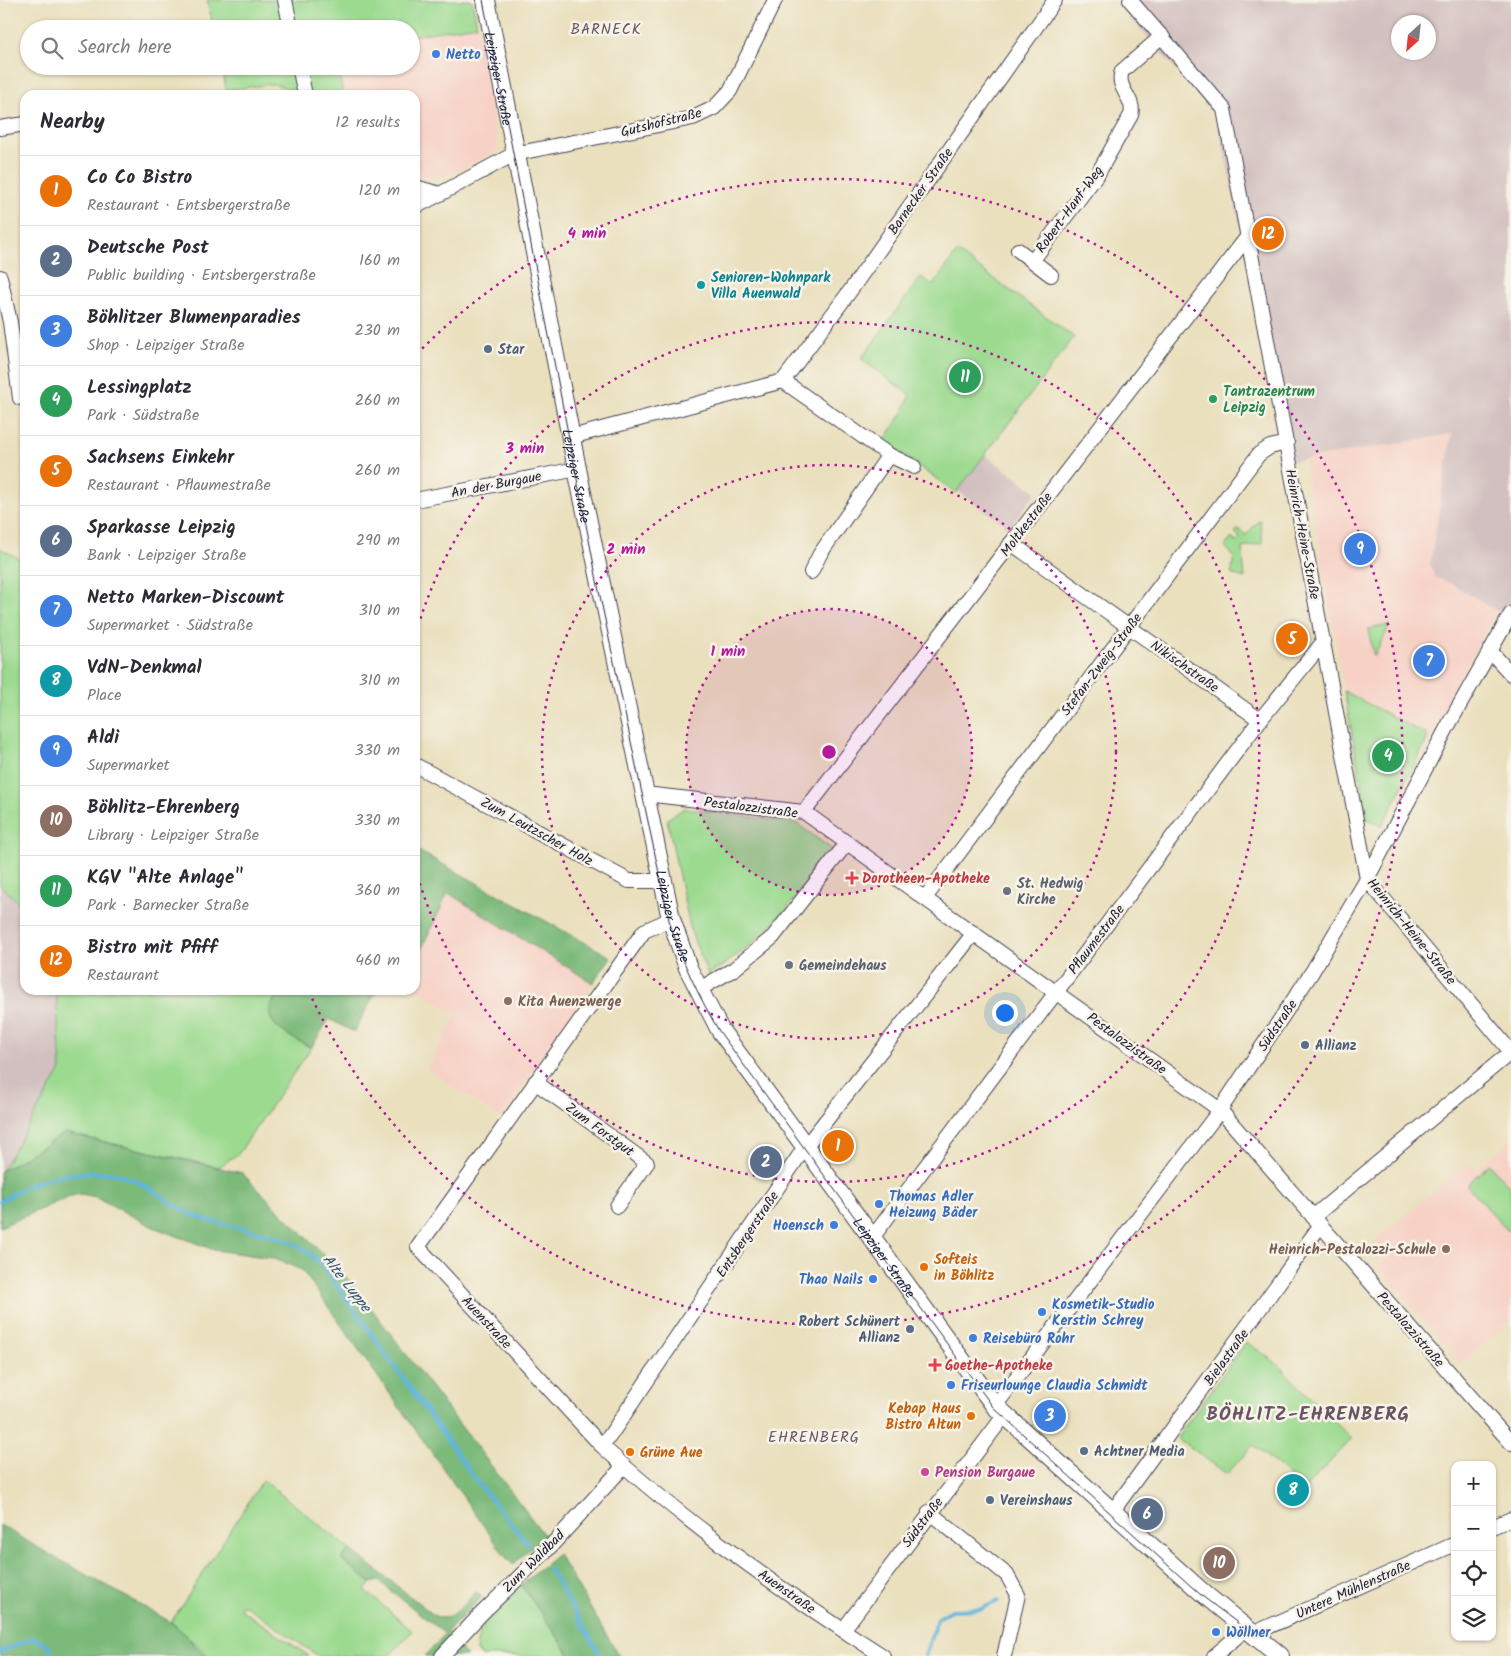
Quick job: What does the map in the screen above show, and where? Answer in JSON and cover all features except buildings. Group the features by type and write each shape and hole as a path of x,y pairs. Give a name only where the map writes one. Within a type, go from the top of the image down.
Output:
{"street":[{"path":"285,0 289,20"},
{"name":"Leipziger Straße","path":"486,0 514,154 577,469 671,918 680,950 698,990 720,1030 999,1411 1112,1512 1280,1656"},
{"name":"Gutshofstraße","path":"420,204 514,154 693,118 714,108 730,91 775,0"},
{"name":"Barnecker Straße","path":"783,381 850,291 1055,0"},
{"name":"Heinrich-Heine-Straße","path":"1130,0 1224,109 1287,443 1300,529 1324,641 1336,722 1367,879 1511,1052"},
{"name":"Robert-Hanf-Weg","path":"1032,261 1097,175 1131,115 1133,108 1131,101 1121,87 1119,79 1122,71 1162,36"},
{"path":"301,75 304,90"},
{"path":"0,128 20,125"},
{"path":"420,188 440,194"},
{"name":"Moltkestraße","path":"804,812 1248,236"},
{"name":"Robert-Hanf-Weg","path":"1018,250 1050,275"},
{"path":"0,277 10,322 20,386"},
{"path":"571,437 783,381 889,455 914,467"},
{"name":"Stefan-Zweig-Straße","path":"925,898 1259,454 1270,447 1287,443"},
{"path":"811,572 820,554 889,455"},
{"name":"An der Burgaue","path":"420,499 577,469"},
{"name":"Nikischstraße","path":"1011,543 1260,720"},
{"name":"Südstraße","path":"842,1630 929,1512 999,1411 1220,1110 1312,972 1367,879 1449,724 1511,614"},
{"name":"Pflaumestraße","path":"872,1238 1260,720 1324,641"},
{"path":"1491,652 1511,674"},
{"name":"Zum Leutzscher Holz","path":"420,768 629,881 664,881"},
{"name":"Pestalozzistraße","path":"645,794 804,812 1220,1110 1511,1443"},
{"path":"698,990 734,969 773,937 847,843"},
{"name":"Auenstraße","path":"671,918 644,931 418,1247 601,1445 624,1466 751,1567 883,1656"},
{"name":"Entsbergerstraße","path":"601,1445 609,1437 805,1147 974,933"},
{"name":"Bielastraße","path":"1112,1512 1317,1221 1511,1052"},
{"name":"Zum Forstgut","path":"536,1082 646,1163 617,1206"},
{"name":"Zum Waldbad","path":"442,1656 480,1615 548,1549 624,1466"},
{"path":"929,1512 1008,1575 1018,1595 1004,1656"},
{"path":"1496,1525 1511,1519"},
{"name":"Untere Mühlenstraße","path":"1214,1656 1249,1631 1451,1546"}],"shaded area":[{"path":"1125,0 1511,0 1511,619 1452,584 1435,577 1430,565 1452,434 1289,462 1217,116 1119,5"},
{"path":"477,25 498,150 457,172 431,178 420,175 420,90 342,90 340,75 420,75 420,34"},
{"path":"1453,434 1430,565 1435,577 1497,609 1429,737 1344,691 1304,459"},
{"path":"985,455 1036,492 1009,528 958,491"},
{"path":"0,885 20,903 20,995 56,995 61,1070 0,1172"},
{"name":"Kita Auenzwerge","path":"448,893 593,983 501,1118 427,1069 457,1013 420,992 420,952"},
{"name":"Heinrich-Pestalozzi-Schule","path":"1511,1139 1511,1320 1461,1363 1378,1267 1388,1256 1375,1241 1468,1163 1476,1170"}],"green space":[{"path":"207,0 472,0 477,25 420,34 420,20 212,20"},
{"path":"224,75 340,75 342,90 293,90 274,84 226,90"},
{"path":"957,252 1074,337 956,493 884,441 902,414 910,395 861,359 921,277 933,285"},
{"path":"1260,520 1263,543 1242,548 1245,578 1231,574 1234,557 1225,546 1232,538 1236,542 1240,538 1235,532 1238,529 1246,535"},
{"path":"0,548 20,559 20,903 0,885"},
{"path":"1390,625 1374,657 1368,629"},
{"path":"1344,691 1427,735 1427,740 1382,826 1368,820"},
{"path":"685,808 796,823 833,850 791,903 763,934 747,948 708,975 691,932 667,819"},
{"path":"420,852 611,957 593,983 448,893 420,952"},
{"path":"56,995 277,995 270,1008 272,1021 291,1037 311,1048 239,1153 219,1167 65,1133 1,1172 61,1070"},
{"path":"277,995 374,995 354,1032 329,1019 311,1048 277,1027 270,1015 272,1004"},
{"path":"65,1133 242,1173 351,1282 544,1535 513,1565 508,1560 302,1270 272,1258 214,1250 153,1227 96,1197 81,1194 71,1196 0,1227 0,1172"},
{"path":"1489,1164 1511,1188 1511,1228 1508,1231 1467,1185"},
{"path":"1246,1342 1275,1362 1352,1439 1305,1488 1253,1445 1227,1474 1177,1438"},
{"path":"263,1480 350,1549 341,1559 371,1583 365,1590 412,1631 389,1656 318,1656 243,1604 240,1609 309,1656 209,1656 171,1622"},
{"path":"0,1525 169,1621 208,1656 0,1656"},
{"path":"350,1549 435,1616 442,1617 453,1614 476,1592 482,1597 447,1632 467,1656 425,1656 445,1634 379,1581 371,1583 341,1559"},
{"path":"558,1554 619,1656 571,1656 521,1585"},
{"path":"521,1585 571,1656 481,1656 476,1651 485,1621"}],"waterway":[{"name":"Alte Luppe","path":"0,1201 32,1184 53,1178 71,1174 117,1174 139,1183 193,1215 285,1240 303,1249 317,1261 333,1280 478,1483 528,1544"},
{"name":"Alte Luppe","path":"549,1568 601,1656"},
{"path":"925,1656 937,1619 951,1610 981,1609 998,1601"},
{"path":"0,1652 34,1638 48,1646 53,1656"}],"tram line":[{"path":"483,0 601,601 669,920 691,977 719,1031 993,1407 1202,1596 1252,1634"}],"place":[{"name":"Netto","path":"436,54"},
{"name":"Bistro mit Pfiff","path":"1268,234"},
{"name":"Senioren-Wohnpark Villa Auenwald","path":"701,285"},
{"name":"Star","path":"488,349"},
{"name":"KGV \"Alte Anlage\"","path":"965,377"},
{"name":"Tantrazentrum Leipzig","path":"1213,399"},
{"name":"Aldi","path":"1360,549"},
{"name":"Sachsens Einkehr","path":"1292,639"},
{"name":"Netto Marken-Discount","path":"1429,661"},
{"name":"Lessingplatz","path":"1388,756"},
{"name":"Dorotheen-Apotheke","path":"852,878"},
{"name":"St. Hedwig Kirche","path":"1007,891"},
{"name":"Gemeindehaus","path":"789,965"},
{"name":"Kita Auenzwerge","path":"508,1001"},
{"name":"Allianz","path":"1305,1045"},
{"name":"Co Co Bistro","path":"838,1146"},
{"name":"Deutsche Post","path":"766,1162"},
{"name":"Thomas Adler Heizung Bäder","path":"879,1204"},
{"name":"Hoensch","path":"834,1225"},
{"name":"Heinrich-Pestalozzi-Schule","path":"1446,1249"},
{"name":"Softeis in Böhlitz","path":"924,1267"},
{"name":"Thao Nails","path":"873,1279"},
{"name":"Kosmetik-Studio Kerstin Schrey","path":"1042,1312"},
{"name":"Robert Schünert Allianz","path":"910,1329"},
{"name":"Reisebüro Rohr","path":"973,1338"},
{"name":"Goethe-Apotheke","path":"935,1365"},
{"name":"Friseurlounge Claudia Schmidt","path":"951,1385"},
{"name":"Kebap Haus Bistro Altun","path":"971,1416"},
{"name":"Böhlitzer Blumenparadies","path":"1050,1416"},
{"name":"Achtner Media","path":"1084,1451"},
{"name":"Grüne Aue","path":"630,1452"},
{"name":"Pension Burgaue","path":"925,1472"},
{"name":"VdN-Denkmal","path":"1293,1490"},
{"name":"Vereinshaus","path":"990,1500"},
{"name":"Sparkasse Leipzig","path":"1147,1514"},
{"name":"Böhlitz-Ehrenberg","path":"1219,1563"},
{"name":"Wöllner","path":"1216,1632"}],"district":[{"name":"BARNECK","path":"606,29"},
{"name":"BÖHLITZ-EHRENBERG","path":"1308,1413"},
{"name":"EHRENBERG","path":"814,1437"}]}
